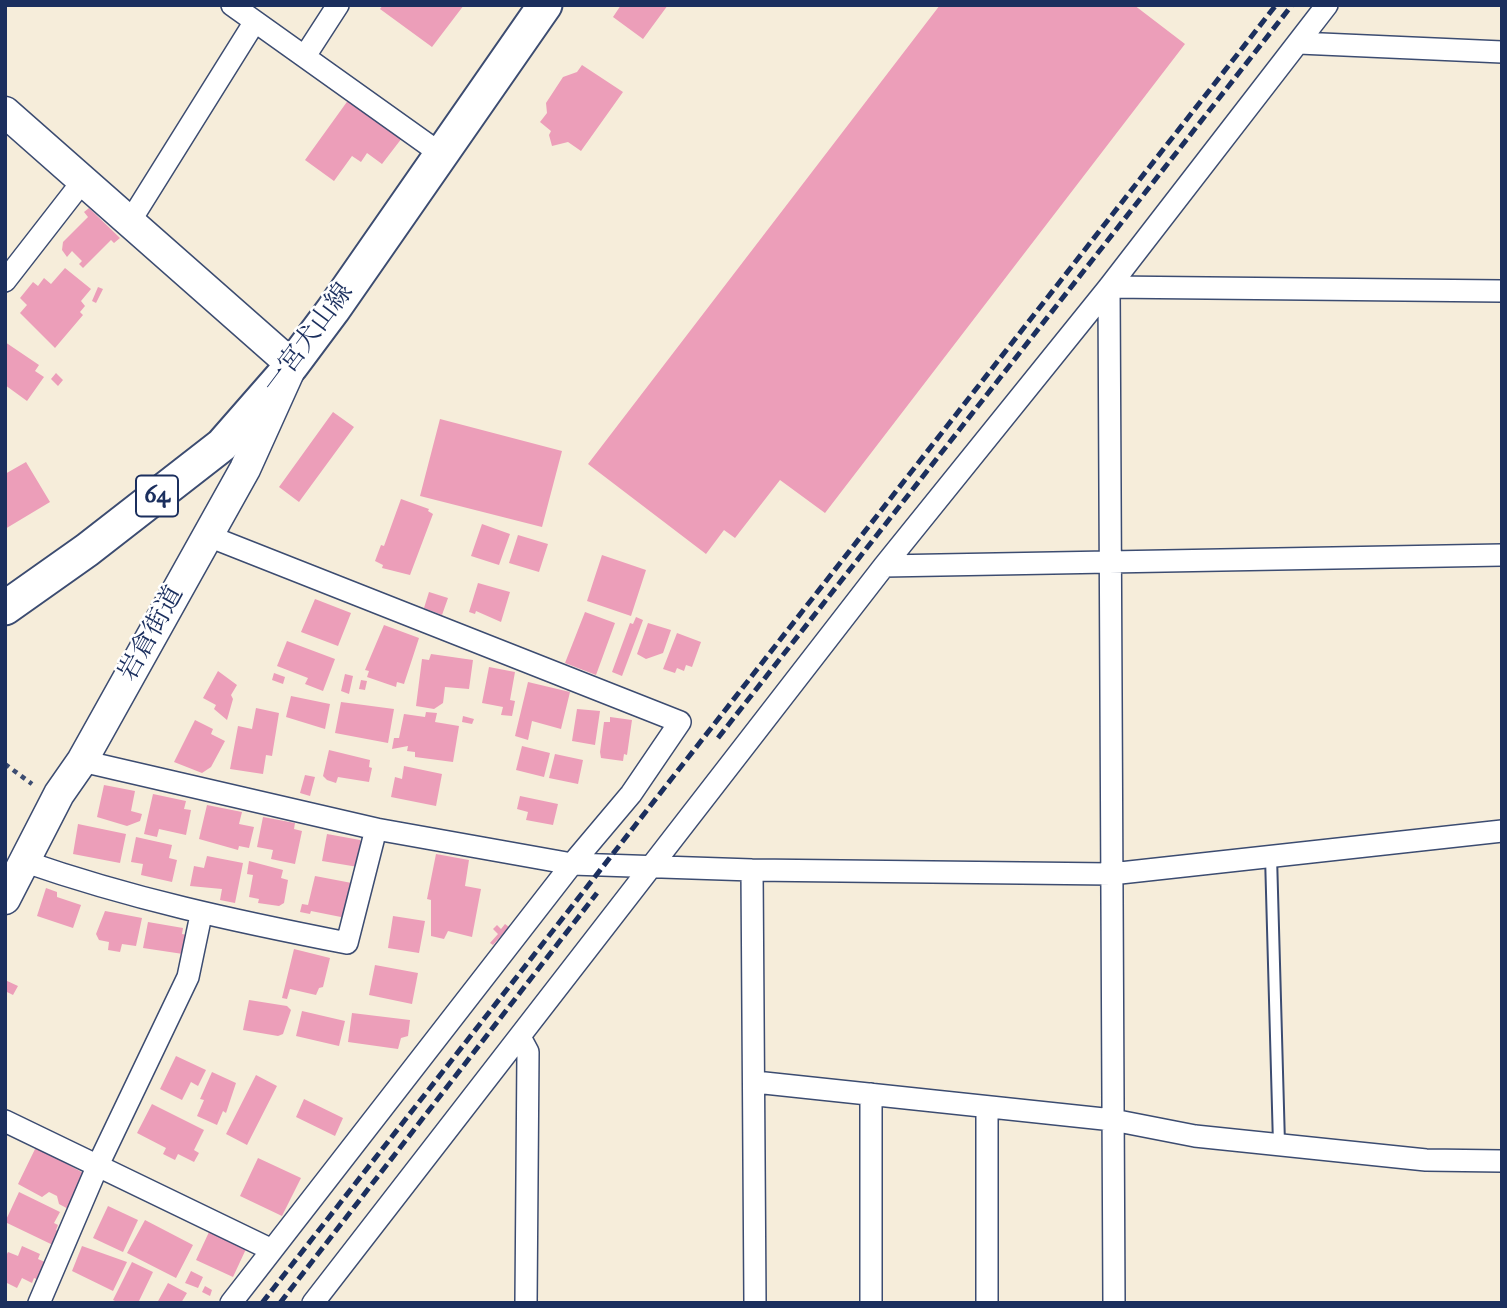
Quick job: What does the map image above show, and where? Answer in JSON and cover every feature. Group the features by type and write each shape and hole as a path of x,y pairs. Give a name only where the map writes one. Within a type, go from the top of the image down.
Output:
{"main road":[{"name":"一宮犬山線","path":"5,608 87,550 222,445 292,365 545,5"}],"street":[{"path":"232,5 441,154"},
{"path":"305,57 338,5"},
{"path":"313,1303 884,566 1109,287 1327,5"},
{"path":"129,223 254,23"},
{"path":"1299,43 1502,52"},
{"path":"5,112 292,365"},
{"path":"5,281 82,182"},
{"path":"1109,287 1502,291"},
{"path":"1109,287 1113,562 1111,874 1114,1303"},
{"name":"岩倉街道","path":"5,899 59,794 82,761 245,469 292,365"},
{"path":"206,535 680,722 631,794 572,864 231,1303"},
{"path":"884,566 1502,555"},
{"path":"82,761 376,829 572,864 752,870 1111,874 1502,831"},
{"path":"23,861 107,891 201,915 347,943 376,829"},
{"path":"752,870 755,1303"},
{"path":"39,1303 98,1166 188,977 201,915"},
{"path":"520,1037 527,1052 526,1303"},
{"path":"755,1082 1113,1120 1195,1136 1426,1160 1502,1161"},
{"path":"871,1094 871,1303"},
{"path":"987,1107 987,1303"},
{"path":"5,1121 272,1250"}],"lane":[{"path":"1271,856 1279,1144"}],"building":[{"path":"383,5 464,5 432,47 380,9"},
{"path":"621,5 668,5 643,39 613,17"},
{"path":"940,5 1134,5 1185,44 825,513 780,480 735,538 724,530 706,554 588,464"},
{"path":"582,65 623,92 581,151 568,142 552,146 549,135 551,131 540,122 547,113 546,103 563,77 577,72"},
{"path":"349,99 402,138 382,164 367,153 361,162 352,156 334,181 305,160"},
{"path":"89,208 120,238 114,243 111,240 83,268 79,264 82,261 72,251 67,257 62,250 63,242 88,217 84,212"},
{"path":"65,268 91,289 81,301 85,306 80,312 83,315 55,348 20,313 27,305 20,298 33,282 38,286 44,278 51,284"},
{"path":"98,287 103,289 96,303 92,301"},
{"path":"5,342 39,365 35,371 44,377 27,401 5,385"},
{"path":"56,373 63,380 58,386 51,379"},
{"path":"333,412 354,427 299,502 279,487"},
{"path":"440,419 562,451 542,527 420,496"},
{"path":"26,462 50,502 5,529 5,474"},
{"path":"401,499 429,509 433,514 410,575 382,568 383,565 375,561 381,545 384,546"},
{"path":"482,524 510,534 499,565 471,556"},
{"path":"518,535 548,544 539,572 509,563"},
{"path":"602,555 646,570 631,616 587,601"},
{"path":"478,583 510,592 501,622 476,611 475,614 469,612"},
{"path":"429,592 448,598 442,615 424,608"},
{"path":"315,599 351,613 338,646 301,632"},
{"path":"585,612 615,623 596,675 565,663"},
{"path":"636,617 643,620 622,676 612,672 630,623 633,624"},
{"path":"648,623 671,630 663,653 646,659 637,654"},
{"path":"384,625 419,638 404,684 397,682 396,687 367,677 369,671 365,670"},
{"path":"677,633 701,642 692,667 686,665 684,671 677,668 675,673 663,669"},
{"path":"287,641 335,659 323,691 305,684 308,678 277,666"},
{"path":"431,654 473,660 469,689 445,687 443,703 434,709 416,706 422,659 429,660"},
{"path":"489,667 515,672 510,700 515,701 512,716 501,715 503,707 482,703"},
{"path":"218,671 237,685 231,695 233,699 227,720 214,709 216,705 203,698"},
{"path":"274,673 285,677 283,684 272,680"},
{"path":"345,674 353,676 349,694 341,691"},
{"path":"361,680 367,681 365,690 359,689"},
{"path":"528,682 570,692 561,729 532,721 528,740 515,736"},
{"path":"291,696 330,704 325,729 286,717"},
{"path":"341,702 394,709 388,743 335,733"},
{"path":"256,708 279,713 272,756 266,755 263,774 230,769 238,726 252,729"},
{"path":"577,709 600,711 595,745 572,741"},
{"path":"426,712 437,713 435,722 459,726 453,762 415,757 415,752 407,751 408,746 392,749 394,738 399,738 404,714 425,717"},
{"path":"463,716 474,719 472,724 462,722"},
{"path":"610,717 632,720 627,755 624,754 623,761 601,758 604,722 610,722"},
{"path":"195,720 213,729 211,734 225,741 211,767 202,773 174,762"},
{"path":"522,746 550,753 544,777 516,770"},
{"path":"329,750 370,760 369,767 372,768 369,782 338,777 336,783 327,780 323,776"},
{"path":"555,754 583,760 578,784 549,778"},
{"path":"404,766 442,774 436,806 391,797 395,777 402,779"},
{"path":"305,775 315,777 310,796 300,793"},
{"path":"104,785 135,791 131,811 142,814 140,821 127,826 97,817"},
{"path":"153,794 186,801 184,809 191,810 186,835 159,829 157,837 144,834"},
{"path":"520,796 558,804 553,825 526,820 528,812 517,809"},
{"path":"207,805 242,812 239,824 254,827 249,848 239,846 238,850 199,839"},
{"path":"263,817 295,823 294,829 302,831 295,864 271,859 273,850 257,847"},
{"path":"78,824 126,834 120,863 73,854"},
{"path":"327,834 360,840 363,846 358,867 322,861"},
{"path":"136,837 172,845 169,858 177,860 172,882 141,875 143,864 131,862"},
{"path":"436,854 469,860 465,886 481,889 472,937 448,931 444,939 431,936 431,900 427,899"},
{"path":"207,856 243,863 235,903 220,900 222,889 190,886 194,866 204,868"},
{"path":"249,861 283,870 281,878 288,880 284,903 279,906 258,903 259,899 249,897 253,875 247,874"},
{"path":"315,876 357,884 346,918 311,911 310,914 300,912 302,904 308,905"},
{"path":"46,888 57,892 57,897 81,905 73,928 37,916"},
{"path":"105,911 142,918 136,946 122,944 120,952 108,950 109,942 99,940 96,934"},
{"path":"393,916 425,921 419,953 388,948"},
{"path":"148,922 183,928 182,934 187,935 183,954 143,948"},
{"path":"505,924 509,927 493,945 490,943 498,934 493,929 497,925 501,929"},
{"path":"294,949 330,958 323,987 319,988 316,995 290,989 287,999 282,998"},
{"path":"375,965 418,973 412,1004 369,995"},
{"path":"5,980 18,986 13,995 5,991"},
{"path":"249,1000 287,1006 291,1010 283,1034 278,1036 243,1030"},
{"path":"302,1011 345,1021 339,1046 296,1036"},
{"path":"352,1013 410,1020 408,1036 401,1038 398,1049 348,1042"},
{"path":"176,1056 206,1070 198,1086 191,1082 182,1100 160,1089"},
{"path":"212,1072 236,1083 226,1113 223,1111 217,1125 197,1116 204,1100 200,1099"},
{"path":"256,1075 277,1086 247,1145 226,1134"},
{"path":"304,1099 343,1118 335,1136 296,1117"},
{"path":"152,1104 204,1130 194,1150 199,1153 194,1162 178,1154 175,1160 163,1154 166,1148 137,1133"},
{"path":"36,1147 87,1175 72,1211 59,1204 57,1196 49,1192 42,1197 18,1184"},
{"path":"258,1158 301,1178 282,1216 240,1196"},
{"path":"19,1192 60,1212 54,1223 58,1225 56,1230 62,1233 55,1246 5,1222"},
{"path":"108,1206 138,1220 123,1252 93,1238"},
{"path":"145,1220 193,1245 176,1278 127,1253"},
{"path":"209,1232 246,1249 233,1277 196,1260"},
{"path":"22,1246 40,1254 38,1259 47,1263 39,1280 34,1278 32,1283 22,1278 17,1288 5,1282 5,1258 8,1252 18,1256"},
{"path":"82,1246 127,1262 113,1291 72,1271"},
{"path":"132,1262 153,1272 138,1303 119,1303 113,1300"},
{"path":"191,1271 203,1277 198,1288 185,1283"},
{"path":"168,1283 187,1293 181,1303 157,1303"},
{"path":"205,1286 212,1290 210,1296 202,1292"}],"railway":[{"path":"262,1303 1276,5"},
{"path":"718,738 1292,5"},
{"path":"280,1303 597,893"}]}
